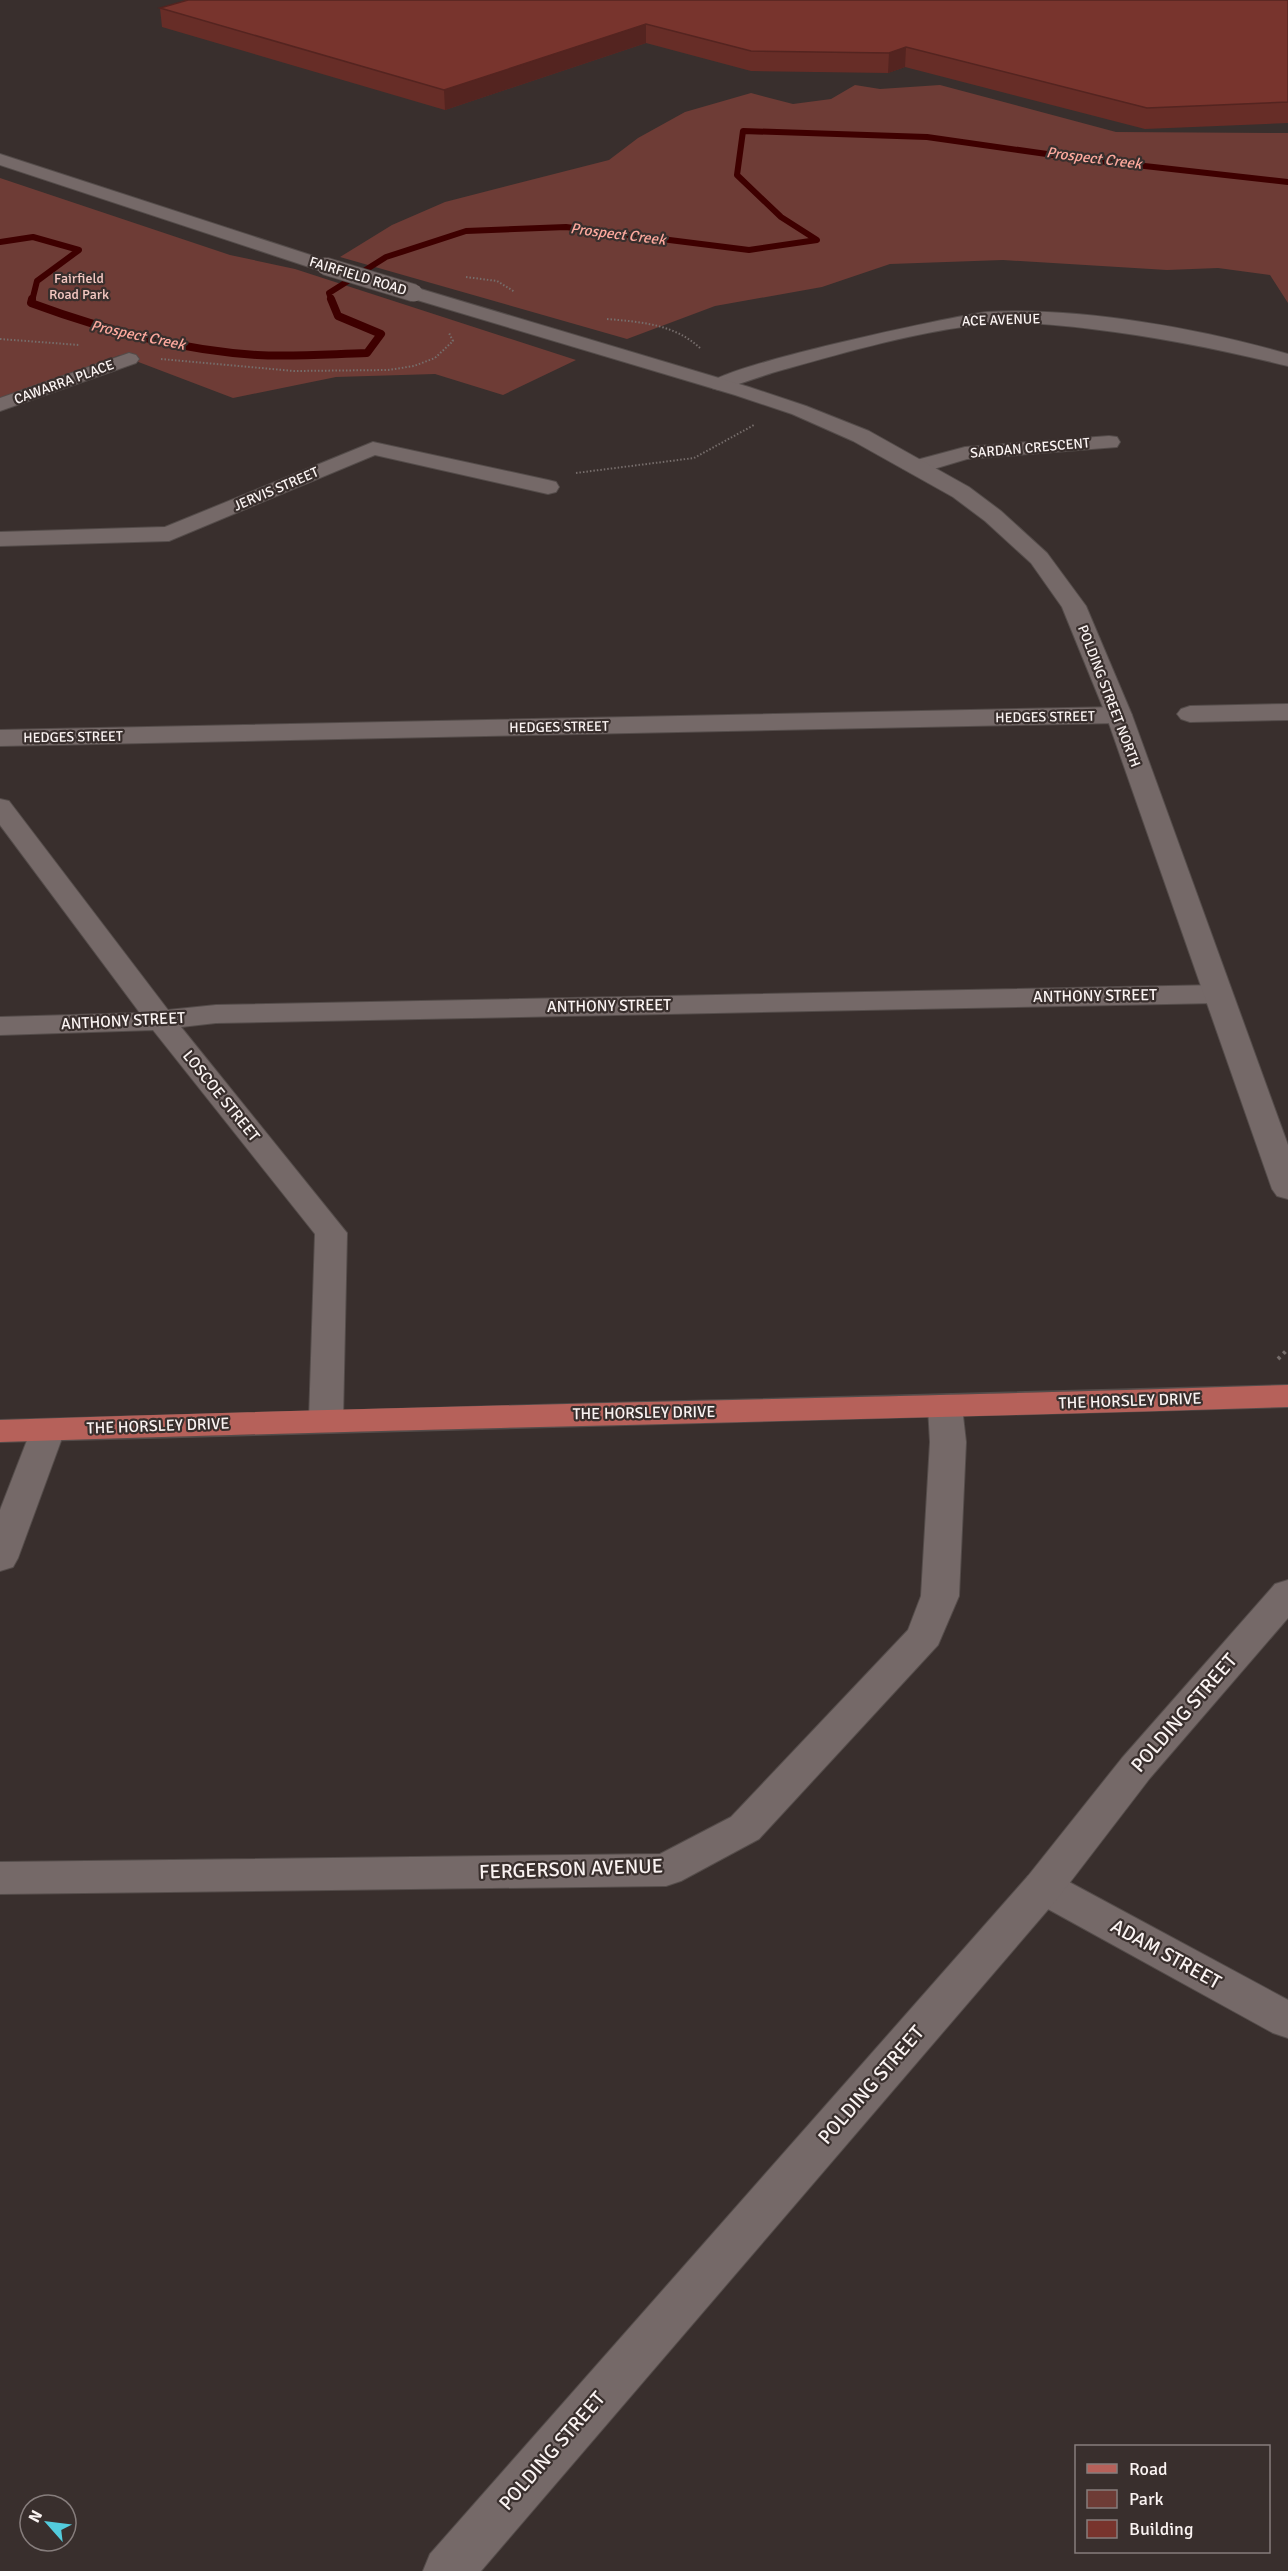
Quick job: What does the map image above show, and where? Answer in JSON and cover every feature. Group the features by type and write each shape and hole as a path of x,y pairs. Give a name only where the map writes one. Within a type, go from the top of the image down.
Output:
{"main road":[{"name":"THE HORSLEY DRIVE","path":"0,1431 326,1420 945,1407 1288,1396"}],"street":[{"name":"FAIRFIELD ROAD","path":"0,159 325,266 719,384"},
{"name":"ACE AVENUE","path":"719,384 780,364 939,324 989,318 1048,319 1142,329 1210,340 1288,360"},
{"name":"CAWARRA PLACE","path":"0,405 130,357"},
{"name":"POLDING STREET NORTH","path":"719,384 799,410 861,436 961,492 993,516 1039,558 1052,574 1074,606 1119,715 1288,1189"},
{"name":"SARDAN CRESCENT","path":"917,467 966,453 1109,442"},
{"name":"JERVIS STREET","path":"0,539 169,534 373,448 548,487"},
{"path":"1190,714 1288,712"},
{"name":"HEDGES STREET","path":"0,738 1119,715"},
{"name":"LOSCOE STREET","path":"0,807 160,1021 331,1233 326,1420"},
{"name":"ANTHONY STREET","path":"0,1026 160,1021 216,1014 1218,994"},
{"name":"FERGERSON AVENUE","path":"0,1878 666,1870 745,1828 925,1636 940,1596 948,1442 945,1407"},
{"path":"0,1558 48,1430"},
{"name":"POLDING STREET","path":"448,2571 1043,1887 1136,1768 1288,1593"},
{"name":"ADAM STREET","path":"1043,1887 1288,2021"}],"path":[{"path":"465,277 496,281 516,293"},
{"path":"607,319 658,325 679,332 692,339 705,353"},
{"path":"0,339 63,343 130,357 294,371 388,370 414,366 435,358 453,340 448,330"},
{"path":"518,480 694,458 763,421"},
{"path":"1278,1359 1288,1349"}],"green space":[{"path":"855,85 880,89 940,85 1116,132 1288,133 1288,303 1270,275 1218,268 1167,270 1003,260 890,264 822,287 715,306 627,339 340,257 392,225 445,202 609,160 638,138 685,112 751,93 793,104 831,99"},
{"name":"Fairfield Road Park","path":"0,178 230,255 295,269 576,360 503,395 435,374 336,377 233,398 120,355 0,399"}],"building":[{"path":"188,0 1288,0 1288,102 1147,108 906,47 889,53 751,51 646,24 444,90 160,8"}],"waterway":[{"name":"Prospect Creek","path":"332,301 329,293 386,257 466,231 566,227 749,250 817,240 781,217 737,175 743,131 927,137 1082,159 1288,182"},
{"name":"Prospect Creek","path":"0,242 33,237 79,250 37,281 32,301"},
{"name":"Prospect Creek","path":"32,299 31,303 86,322 199,349 271,356 367,353 381,334 338,316 331,299"}]}
